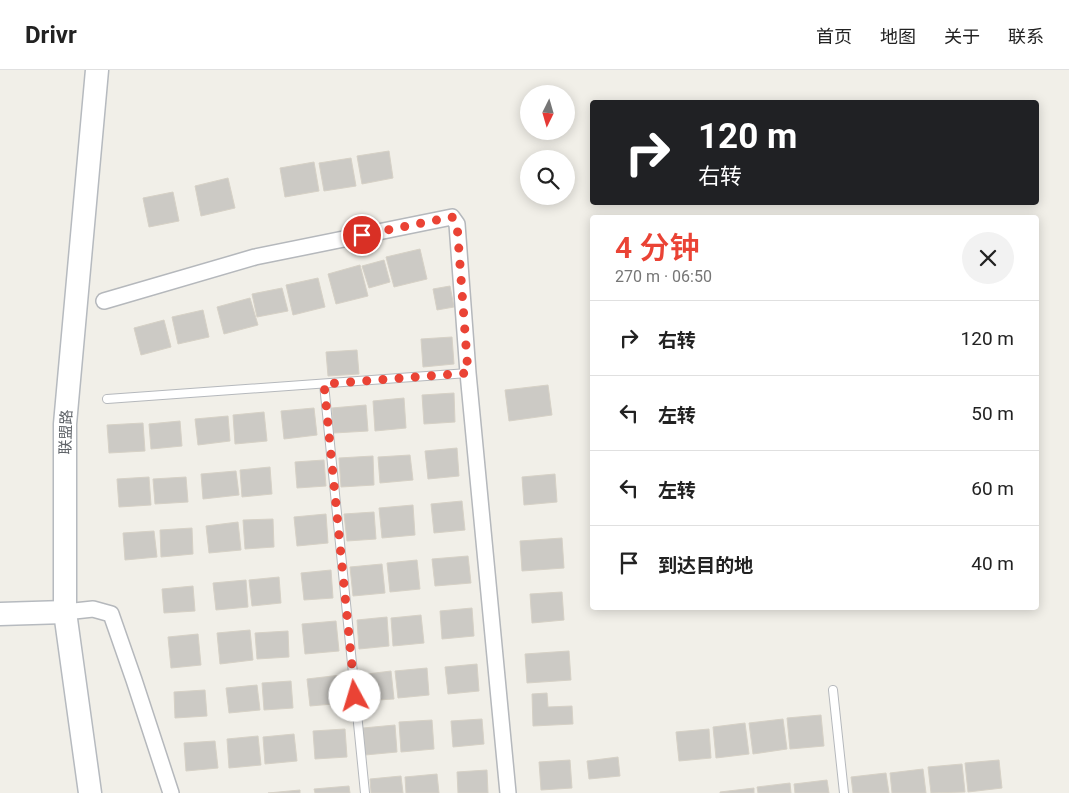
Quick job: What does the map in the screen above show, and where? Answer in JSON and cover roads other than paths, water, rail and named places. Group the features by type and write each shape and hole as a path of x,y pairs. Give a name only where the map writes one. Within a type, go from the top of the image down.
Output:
{"street":[{"name":"联盟路","path":"90,793 65,612 65,424 97,70"},
{"path":"104,301 255,257 452,217 457,224 468,373 508,793"},
{"path":"0,614 93,609 111,614 171,793"}],"lane":[{"path":"107,399 468,373"},
{"path":"324,384 365,793"},
{"path":"833,690 844,793"}]}
